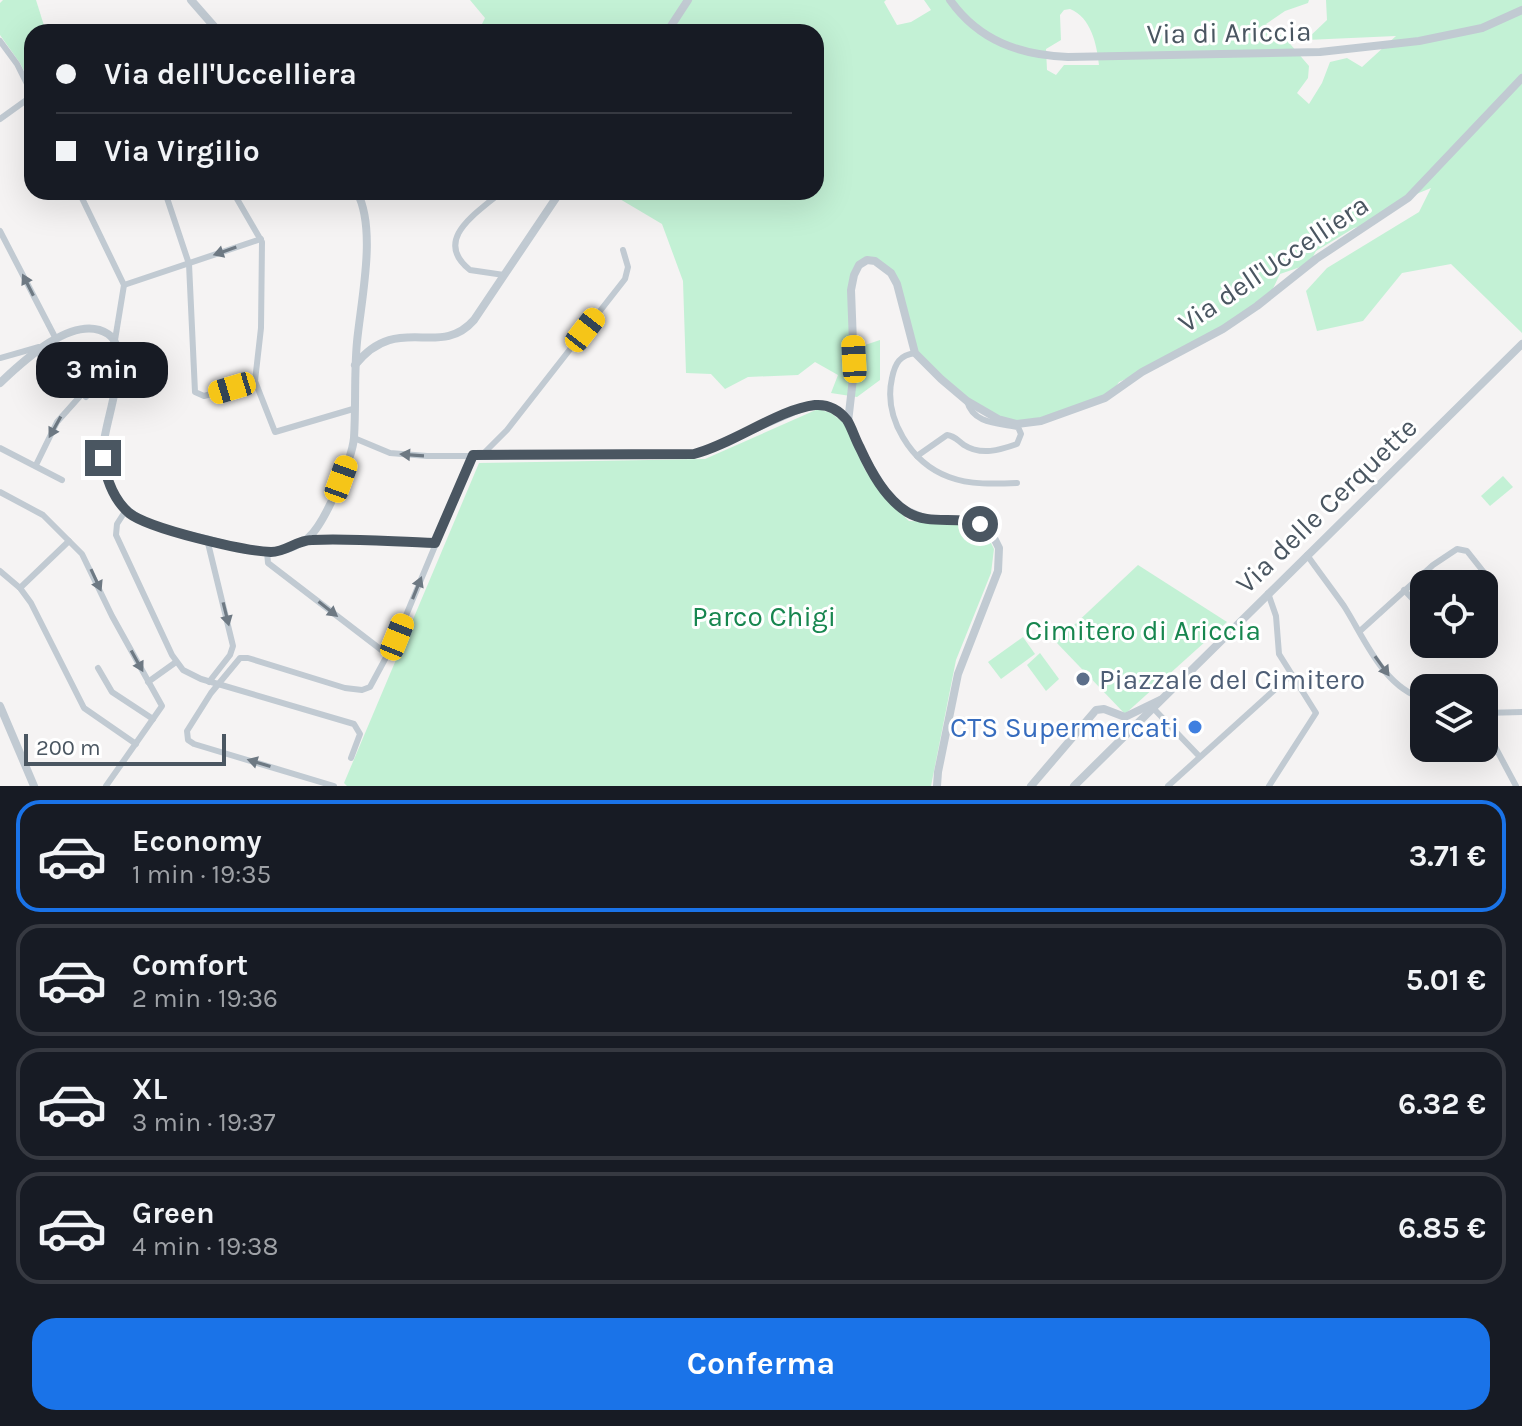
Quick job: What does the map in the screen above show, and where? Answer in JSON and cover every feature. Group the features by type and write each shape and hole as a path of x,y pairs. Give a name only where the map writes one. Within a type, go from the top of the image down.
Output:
{"street":[{"path":"191,0 212,24"},
{"path":"672,24 688,0"},
{"name":"Via di Ariccia","path":"950,0 975,29 993,40 1032,54 1068,57 1334,51 1419,41 1482,28 1522,10"},
{"path":"0,41 24,78"},
{"name":"Via dell'Uccelliera","path":"915,353 967,401 998,419 1023,424 1079,409 1110,395 1142,372 1268,299 1316,259 1402,202 1522,78"},
{"path":"0,119 24,101"},
{"path":"83,200 124,285 115,340"},
{"path":"168,200 189,264 197,395 209,395 255,381"},
{"path":"238,200 261,239 261,328 255,381 275,432 353,409"},
{"path":"307,539 331,503 354,438 355,366 366,245 364,210 360,200"},
{"path":"492,200 459,229 456,245 460,259 470,270 504,275"},
{"path":"355,366 364,354 394,338 447,338 459,334 474,320 555,200"},
{"path":"0,231 56,339"},
{"path":"124,285 261,239"},
{"path":"473,455 484,453 507,430 624,280 628,267 623,250"},
{"path":"848,422 854,370 852,285 856,269 864,261 881,263 894,278 915,353 905,355 896,365 890,395 895,421 907,444 941,474 958,480 1017,483"},
{"path":"0,383 45,346 71,331 86,328 104,331 115,340 120,353 103,458 112,490 126,510 145,522 267,552 284,550 307,539 435,543"},
{"name":"Via delle Cerquette","path":"1074,786 1522,344"},
{"path":"0,358 45,346"},
{"path":"36,465 57,422 84,396 37,352"},
{"name":"Via delle Cerquette","path":"1508,357 1522,352"},
{"path":"917,456 947,435 954,436 965,446 985,451 1017,444 1021,434 1018,427 977,417 967,401"},
{"path":"354,438 390,453 694,454 815,405 836,410 848,422 869,466 897,504 922,518 980,524 992,534 999,548 998,571 958,674 937,786"},
{"path":"0,448 62,480"},
{"path":"334,786 190,742 186,736 188,728 236,661 244,658 352,689 368,689 374,684 473,455"},
{"path":"0,492 39,512 86,561 112,616 162,706 106,786"},
{"path":"126,510 115,532 176,662 193,677 354,724 360,734 351,758"},
{"path":"207,539 233,646 227,660 209,682"},
{"path":"20,588 69,541"},
{"path":"1427,570 1458,549 1467,551 1482,570"},
{"path":"267,552 268,563 388,655"},
{"path":"1307,555 1380,664 1410,694"},
{"path":"0,571 20,588 31,603 81,704 136,744"},
{"path":"1360,631 1410,585"},
{"path":"1404,590 1410,596"},
{"path":"1268,593 1276,616 1278,650 1314,707 1316,716 1269,786"},
{"path":"148,682 176,662"},
{"path":"98,668 112,692 153,719"},
{"path":"1174,784 1199,756 1291,675"},
{"path":"1031,786 1096,710 1104,709 1125,717 1161,700"},
{"path":"1,707 30,776 31,786"},
{"path":"1154,709 1199,756"},
{"path":"1498,713 1522,712"},
{"path":"1498,752 1516,786"}],"green space":[{"path":"3,0 36,0 44,24 24,24 24,71 0,35 0,3"},
{"path":"470,0 886,0 884,2 897,25 911,22 931,10 924,0 1309,0 1266,24 1285,38 1309,66 1308,78 1297,93 1309,104 1330,62 1347,58 1362,67 1396,36 1306,40 1327,20 1326,0 1522,0 1522,333 1451,264 1402,273 1363,321 1317,331 1306,291 1327,268 1419,212 1431,188 1397,202 1370,224 1354,228 1316,251 1309,264 1280,274 1268,299 1142,372 1119,382 1110,395 1089,405 1017,424 978,409 919,358 894,278 870,260 855,272 853,349 880,340 880,380 857,397 831,393 838,375 815,362 798,375 748,377 725,389 711,374 686,373 683,281 662,224 622,200 824,200 824,24 482,24 485,18","holes":["1070,9 1083,18 1092,32 1099,65 1064,65 1056,75 1047,70 1046,49 1061,40 1060,15"]},
{"name":"Parco Chigi","path":"818,409 831,413 845,424 865,470 889,502 909,521 962,523 985,531 994,549 991,573 956,660 931,786 347,786 344,783 479,463 705,459"},
{"path":"1503,476 1513,487 1490,506 1481,496"},
{"name":"Cimitero di Ariccia","path":"1138,565 1227,622 1125,714 1056,642"},
{"path":"1023,637 1035,654 1001,679 988,662"},
{"path":"1040,653 1059,679 1046,691 1027,665"}],"place":[{"name":"Piazzale del Cimitero","path":"1083,679"},
{"name":"CTS Supermercati","path":"1195,727"}],"route":[{"path":"103,458 112,490 126,510 145,522 207,539 270,552 284,550 307,539 435,543 473,455 694,454 719,446 801,408 822,405 836,410 848,422 869,466 892,500 903,509 926,519 980,524"}]}
